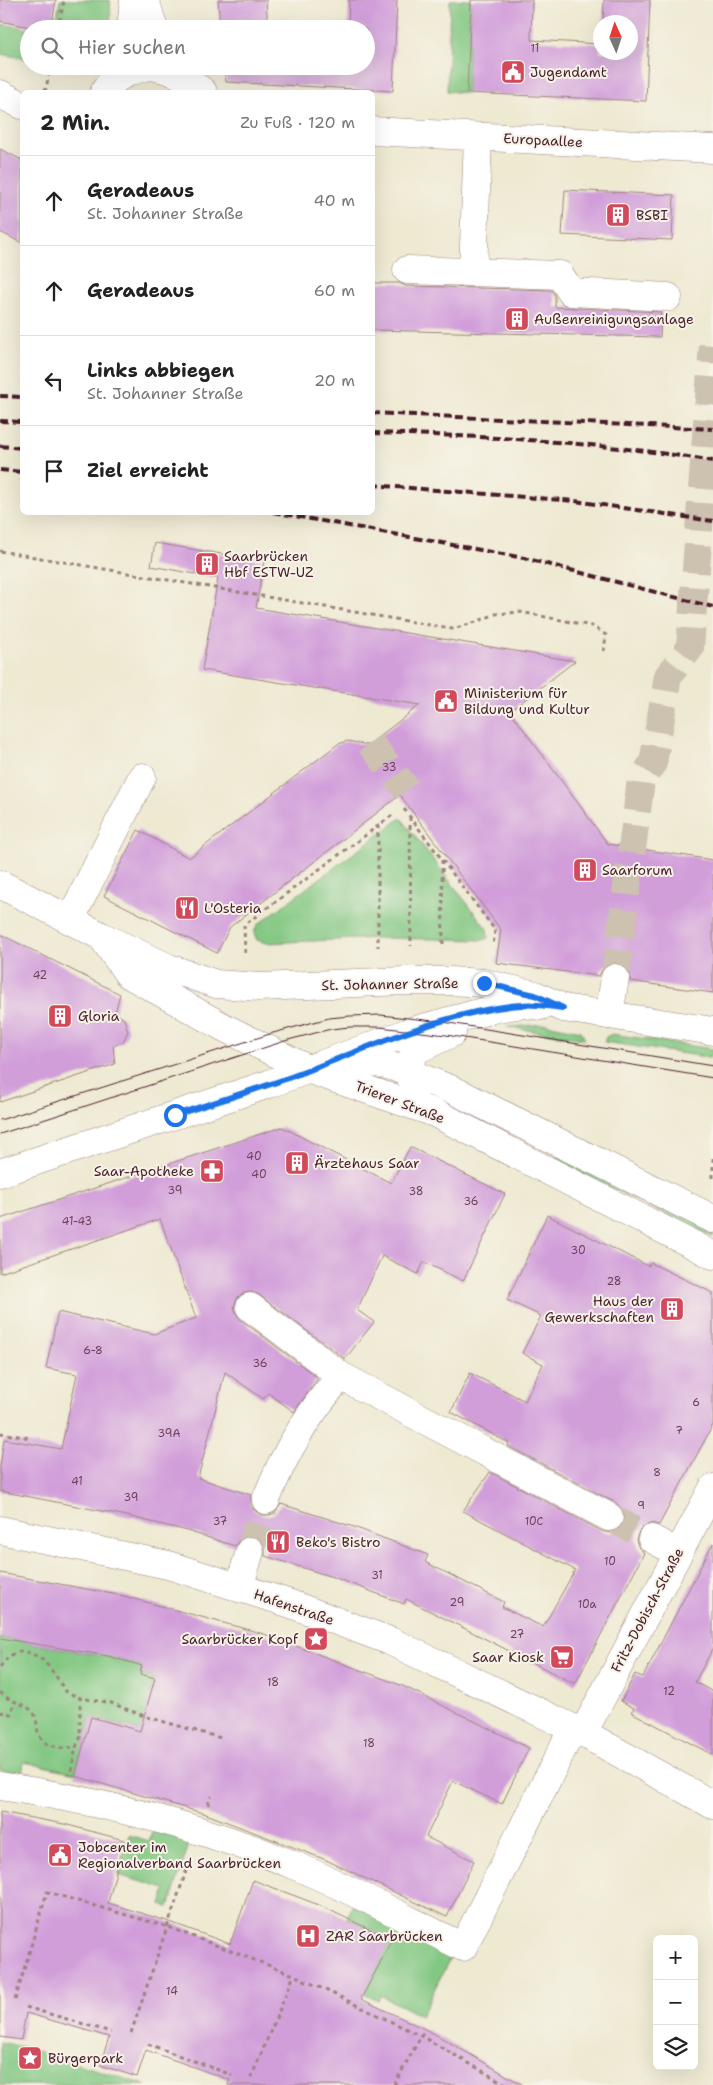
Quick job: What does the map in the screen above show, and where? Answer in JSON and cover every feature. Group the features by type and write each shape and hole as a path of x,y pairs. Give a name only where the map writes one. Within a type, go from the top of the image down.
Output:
{"main road":[{"path":"132,20 134,0"},
{"path":"145,0 151,20"},
{"path":"108,84 122,75"},
{"path":"178,75 191,82"},
{"path":"0,93 20,94"},
{"path":"0,93 20,104"},
{"name":"Europaallee","path":"375,131 713,149"},
{"path":"473,272 478,137"},
{"path":"407,270 560,275 571,292 668,296"},
{"path":"70,920 142,777"},
{"name":"Trierer Straße","path":"0,884 101,936 195,978 216,984 242,987"},
{"name":"Trierer Straße","path":"101,936 128,974 224,1028 321,1066 372,1090 435,1113 713,1255"},
{"path":"609,1015 615,978"},
{"name":"St. Johanner Straße","path":"242,987 450,981 506,987 535,995 563,1008 713,1031"},
{"path":"0,1173 269,1084 412,1031 480,1012 523,1004 563,1008"},
{"path":"435,1113 415,1092 409,1072 414,1051 446,1035 484,1023 563,1008"},
{"name":"Trierer Straße","path":"321,1066 371,1062 409,1072 453,1090 713,1219"},
{"path":"269,1084 324,1084 372,1090"},
{"path":"250,1307 341,1376 609,1517"},
{"path":"266,1500 276,1474 303,1424 323,1396 341,1376"},
{"name":"Fritz-Dobisch-Straße","path":"578,1730 713,1488"},
{"name":"Hafenstraße","path":"0,1530 168,1566 239,1588 390,1641 578,1730 713,1805"},
{"path":"652,1539 678,1552"},
{"path":"239,1588 250,1551"},
{"path":"0,1786 102,1804 199,1830 298,1866 463,1947 578,1730"}],"path":[{"path":"60,20 64,0"},
{"path":"45,90 48,75"},
{"path":"0,551 453,629 496,614 520,612 592,626 606,635 604,651"},
{"path":"404,809 495,930 493,946"},
{"path":"245,953 244,925 394,814"},
{"path":"410,816 411,946"},
{"path":"378,825 378,947"},
{"path":"442,860 443,947"},
{"path":"713,1158 713,1181"},
{"path":"0,1433 31,1438"},
{"path":"0,1667 9,1656 20,1650 31,1653 44,1661 65,1691 80,1698 111,1703 144,1716 221,1738"},
{"path":"0,1692 14,1703 32,1710 36,1717 39,1735 47,1743 63,1749 76,1747"},
{"path":"69,1777 76,1747 80,1739 80,1698"},
{"path":"0,1712 11,1714 14,1703"},
{"path":"131,2033 199,1830"},
{"path":"15,2000 47,1892 168,1927 294,1975 421,2036 507,2085"},
{"path":"251,2078 294,1975"},
{"path":"26,2007 111,2032"},
{"path":"394,2085 425,2029"},
{"path":"148,2044 232,2076"}],"green space":[{"path":"60,0 110,0 111,20 57,20"},
{"path":"450,0 471,0 467,93 447,91"},
{"path":"0,24 20,27 20,57 0,54"},
{"path":"401,818 487,929 488,938 483,940 378,938 266,943 257,940 254,933 257,925"},
{"path":"546,1024 581,1031 585,1039 507,1027"},
{"path":"612,1034 713,1049 713,1058 604,1042 606,1037"},
{"path":"556,1157 566,1157 713,1229 713,1237 552,1160"},
{"path":"0,1638 95,1654 118,1651 117,1659 142,1666 140,1674 155,1678 150,1694 164,1698 216,1753 91,1717 76,1773 24,1762 22,1773 0,1770"},
{"path":"153,1831 190,1841 169,1907 161,1905 166,1889 118,1875 129,1835 149,1841"},
{"path":"353,1904 453,1952 421,2016 380,1995 378,2000 364,1993 391,1940 347,1918"},
{"name":"Bürgerpark","path":"0,2042 24,2047 145,2085 0,2085"}],"building":[{"path":"0,0 56,0 53,20 20,20 20,25 0,21"},
{"path":"218,0 266,0 267,20 219,20"},
{"path":"349,0 397,0 393,91 226,82 225,75 375,75 375,20 348,20"},
{"path":"471,0 532,0 531,40 593,44 593,60 638,60 638,15 603,15 604,0 650,0 646,101 467,93"},
{"path":"0,149 20,159 20,242 0,232"},
{"name":"BSBI","path":"565,190 674,195 672,240 562,235"},
{"name":"Außenreinigungsanlage","path":"375,283 399,283 406,286 551,290 555,296 555,307 661,312 660,337 375,330"},
{"path":"155,543 264,561 256,608 575,661 510,711 608,844 713,860 713,993 630,981 630,973 625,966 617,963 610,963 603,968 599,976 496,963 501,930 400,795 230,927 217,953 104,896 138,830 189,858 338,744 348,741 368,745 420,705 202,670 218,578 151,566"},
{"name":"Gloria","path":"0,934 120,994 115,1013 124,1019 128,1031 123,1042 113,1046 115,1064 0,1102"},
{"path":"282,1127 391,1183 410,1147 505,1194 463,1281 424,1262 418,1274 382,1256 357,1310 374,1322 345,1359 259,1295 251,1292 244,1293 238,1297 234,1306 240,1319 318,1378 294,1412 268,1393 263,1399 225,1372 198,1478 251,1495 253,1509 261,1515 275,1513 281,1504 354,1527 428,1555 425,1562 504,1602 502,1607 543,1627 575,1570 463,1511 490,1472 602,1531 610,1533 623,1525 625,1517 622,1509 616,1503 508,1446 509,1443 451,1412 470,1373 525,1401 543,1364 522,1353 541,1316 507,1300 547,1215 648,1266 651,1263 713,1293 713,1425 659,1525 651,1523 639,1531 636,1540 639,1548 644,1553 575,1684 406,1599 404,1604 336,1578 265,1556 265,1547 262,1541 255,1536 246,1536 240,1539 235,1546 184,1530 127,1516 0,1491 0,1467 4,1439 61,1449 77,1374 46,1368 58,1312 154,1334 196,1318 160,1219 0,1273 0,1219"},
{"path":"713,1543 713,1648 695,1682 713,1692 713,1755 631,1712 634,1708 621,1701 635,1674 643,1677"},
{"path":"0,1573 124,1596 264,1634 403,1686 529,1748 502,1804 453,1781 426,1837 474,1861 447,1917 324,1859 206,1814 75,1776 91,1717 140,1731 155,1678 140,1674 142,1666 108,1656 0,1638"},
{"path":"0,1812 64,1824 124,1840 108,1903 170,1922 230,1944 253,1880 319,1905 392,1940 361,1999 433,2033 523,2085 228,2085 230,2080 146,2050 137,2077 100,2065 109,2037 26,2013 21,2040 0,2037"}],"tunnel":[{"path":"615,978 641,780 653,763 668,676 690,648 713,345"},
{"path":"370,743 407,790"},
{"path":"250,1551 266,1500"},
{"path":"609,1517 652,1539"}],"tram line":[{"path":"0,1120 273,1033 329,1018 350,1016 381,1015 443,1022 713,1066"},
{"path":"0,1134 288,1040 331,1029 350,1027 380,1027 446,1035 713,1078"}],"railway":[{"path":"0,396 20,397"},
{"path":"375,413 713,429"},
{"path":"0,421 20,422"},
{"path":"375,433 543,441 671,454 713,461"},
{"path":"0,446 20,448"},
{"path":"0,470 20,472"},
{"path":"375,485 575,501 713,521"},
{"path":"289,515 524,558 713,607"}],"place":[{"name":"Jugendamt","path":"513,72"},
{"name":"BSBI","path":"618,215"},
{"name":"Außenreinigungsanlage","path":"517,319"},
{"name":"Saarbrücken Hbf ESTW-UZ","path":"207,564"},
{"name":"Ministerium für Bildung und Kultur","path":"446,701"},
{"name":"Saarforum","path":"585,870"},
{"name":"L'Osteria","path":"187,908"},
{"name":"Gloria","path":"60,1016"},
{"name":"Ärztehaus Saar","path":"297,1163"},
{"name":"Saar-Apotheke","path":"212,1171"},
{"name":"Haus der Gewerkschaften","path":"672,1309"},
{"name":"Beko's Bistro","path":"278,1542"},
{"name":"Saarbrücker Kopf","path":"316,1639"},
{"name":"Saar Kiosk","path":"562,1657"},
{"name":"Jobcenter im Regionalverband Saarbrücken","path":"60,1855"},
{"name":"ZAR Saarbrücken","path":"308,1936"},
{"name":"Bürgerpark","path":"30,2058"}],"route":[{"path":"175,1115 310,1070 374,1044 442,1022 497,1008 523,1004 563,1008 535,995 484,983"}]}
